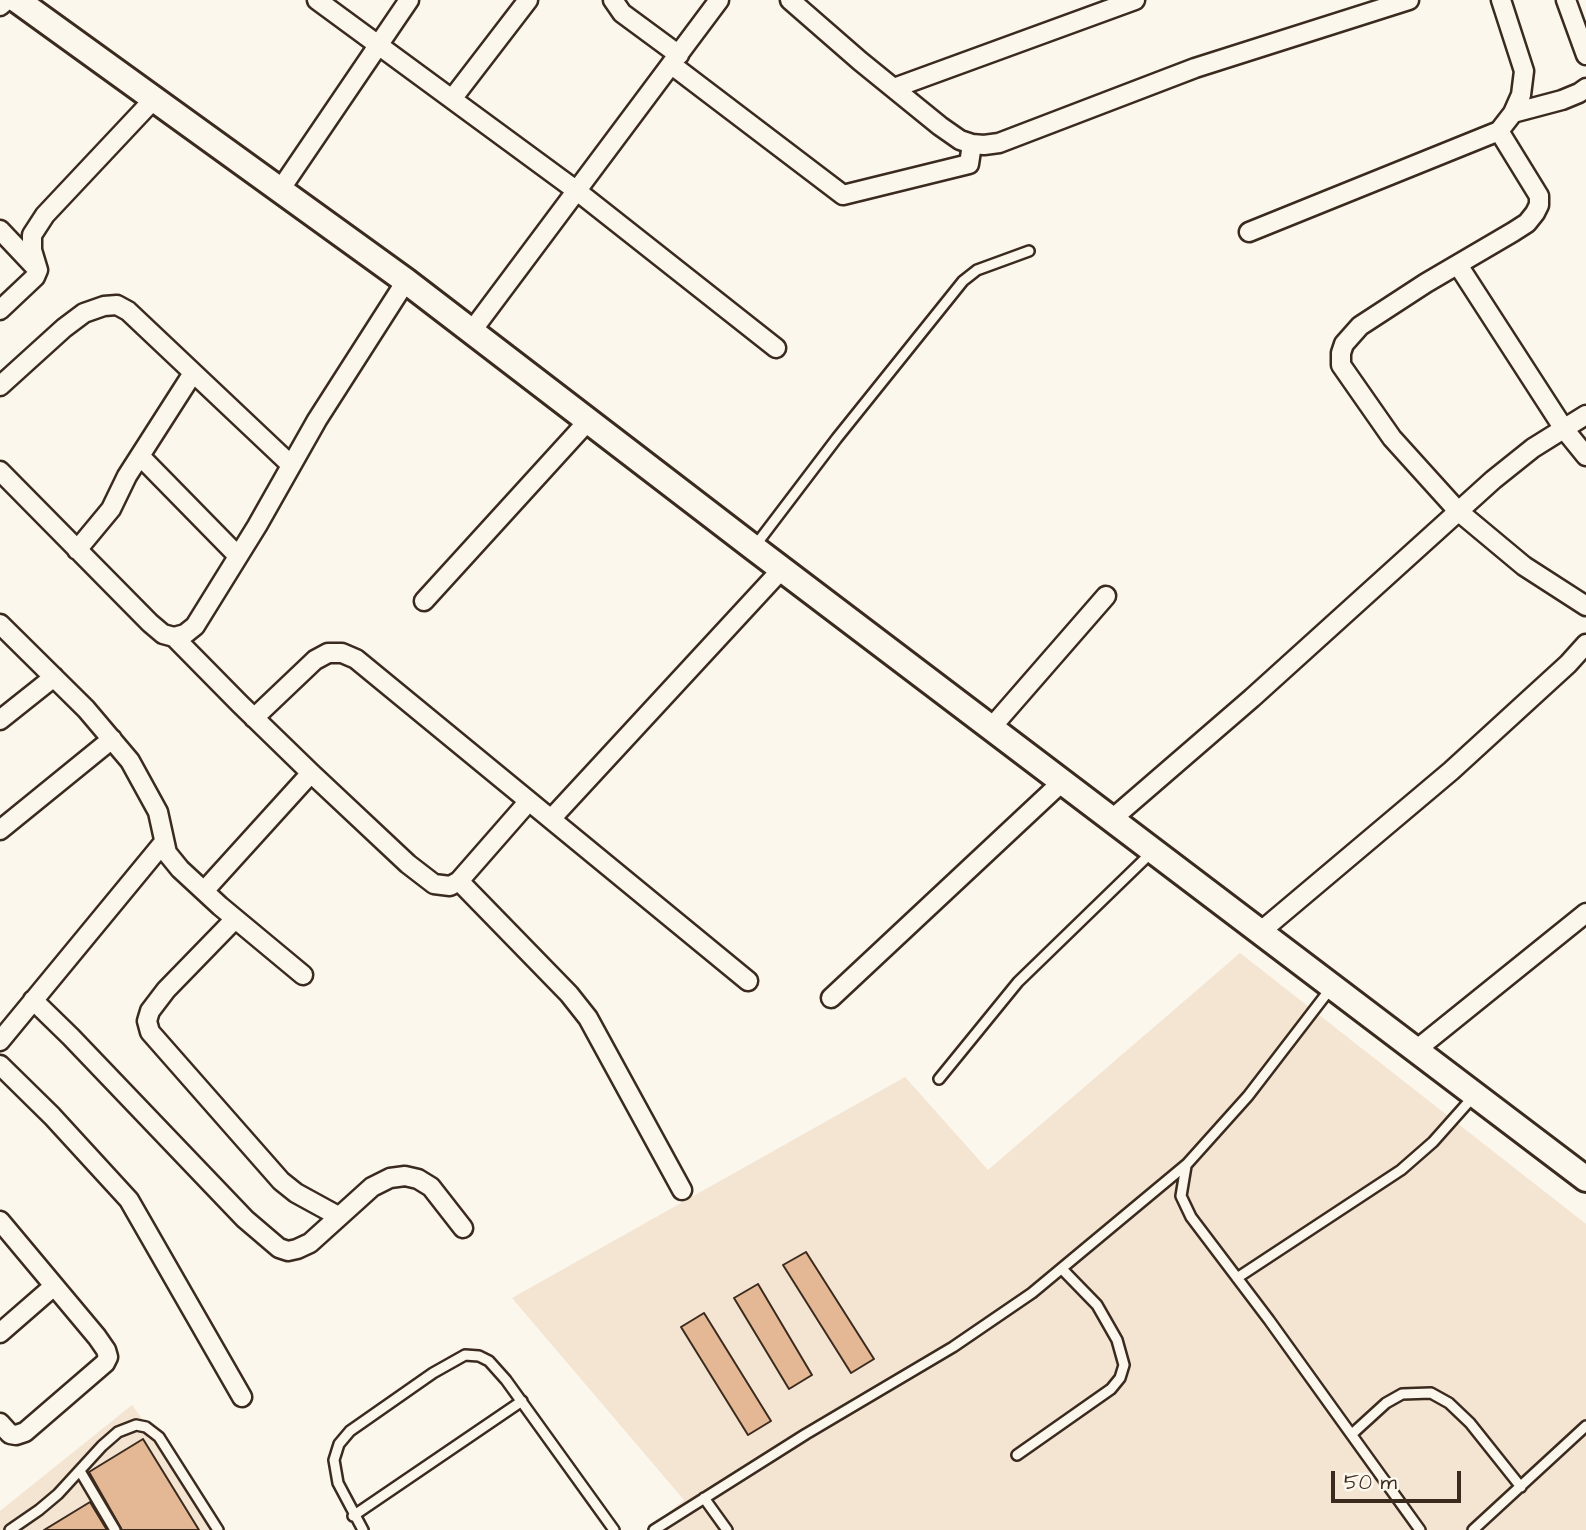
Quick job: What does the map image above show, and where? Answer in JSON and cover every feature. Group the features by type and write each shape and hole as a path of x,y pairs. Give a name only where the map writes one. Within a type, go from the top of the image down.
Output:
{"main road":[{"path":"17,0 406,281 1586,1179"}],"street":[{"path":"0,6 7,0"},
{"path":"317,0 577,191 776,348"},
{"path":"280,190 409,0"},
{"path":"452,99 528,0"},
{"path":"613,0 622,13 676,60 843,195 969,164 972,144"},
{"path":"471,332 719,0"},
{"path":"790,0 940,126 972,144 999,143 1195,68 1409,0"},
{"path":"894,88 1135,0"},
{"path":"1249,232 1499,131 1513,113 1521,95 1524,71 1501,0"},
{"path":"1566,0 1586,55"},
{"path":"1513,113 1562,100 1586,88"},
{"path":"0,310 28,286 38,270 32,235 38,225 154,99"},
{"path":"1499,131 1539,195 1539,205 1527,223 1360,326 1344,344 1341,365 1392,438 1458,511 1524,566 1586,606"},
{"path":"0,230 38,270"},
{"path":"1458,265 1564,429 1586,457"},
{"path":"174,637 185,634 195,626 317,420 406,281"},
{"path":"0,386 84,313 117,305 128,311 291,466"},
{"path":"77,550 111,509 127,476 193,373"},
{"path":"1112,819 1252,698 1458,511 1533,448 1586,415"},
{"path":"424,601 588,421"},
{"path":"140,456 238,556"},
{"path":"0,471 150,623 163,634 174,637 311,773 425,879 442,887 458,881 529,801"},
{"path":"551,819 782,569"},
{"path":"991,728 1106,596"},
{"path":"0,624 112,738 130,761 158,812 167,853 180,869 303,975"},
{"path":"1260,932 1451,771 1569,664 1586,644"},
{"path":"254,718 315,660 328,653 342,653 355,659 748,981"},
{"path":"0,720 54,677"},
{"path":"0,830 112,738"},
{"path":"204,891 311,773"},
{"path":"831,998 1062,782"},
{"path":"0,1041 164,842"},
{"path":"458,881 569,994 588,1018 682,1190"},
{"path":"1416,1050 1586,912"},
{"path":"235,919 166,990 146,1021 150,1032 281,1181 296,1193 338,1216"},
{"path":"33,1000 245,1219 279,1248 288,1251 310,1243 372,1187 390,1178 405,1176 418,1178 431,1187 463,1228"},
{"path":"1,1067 52,1116 129,1200 242,1397"},
{"path":"0,1221 102,1344 108,1357 105,1363 25,1432 10,1434 0,1423"},
{"path":"0,1333 54,1286"}],"lane":[{"path":"754,548 837,438 962,281 977,270 1029,251"},
{"path":"939,1079 1018,982 1153,850"},
{"path":"654,1530 806,1434 953,1347 1062,1269 1187,1164 1248,1096 1332,986"},
{"path":"1237,1278 1401,1170 1433,1142 1475,1095"},
{"path":"1187,1164 1181,1185 1184,1205 1211,1246 1352,1434 1420,1530"},
{"path":"1017,1455 1111,1389 1120,1378 1124,1364 1118,1339 1097,1305 1062,1269"},
{"path":"363,1530 353,1516 338,1483 334,1460 339,1444 351,1431 433,1373 465,1355 479,1356 489,1362 522,1401 614,1530"},
{"path":"1352,1434 1386,1403 1402,1394 1431,1393 1448,1403 1470,1423 1521,1486"},
{"path":"353,1516 522,1401"},
{"path":"16,1528 49,1502 118,1432 136,1425 146,1427 159,1437 218,1530"},
{"path":"1472,1530 1586,1426"},
{"path":"80,1471 115,1530"},
{"path":"704,1499 727,1530"}],"shaded area":[{"path":"1240,953 1586,1224 1586,1530 647,1530 684,1500 512,1298 905,1077 988,1170"},
{"path":"132,1405 223,1530 0,1530 0,1511"}],"building":[{"path":"806,1252 874,1359 851,1373 783,1265"},
{"path":"758,1284 812,1375 789,1389 734,1298"},
{"path":"704,1313 771,1421 748,1435 681,1327"},
{"path":"143,1439 199,1530 122,1530 89,1472"},
{"path":"90,1502 107,1530 44,1530"}]}
